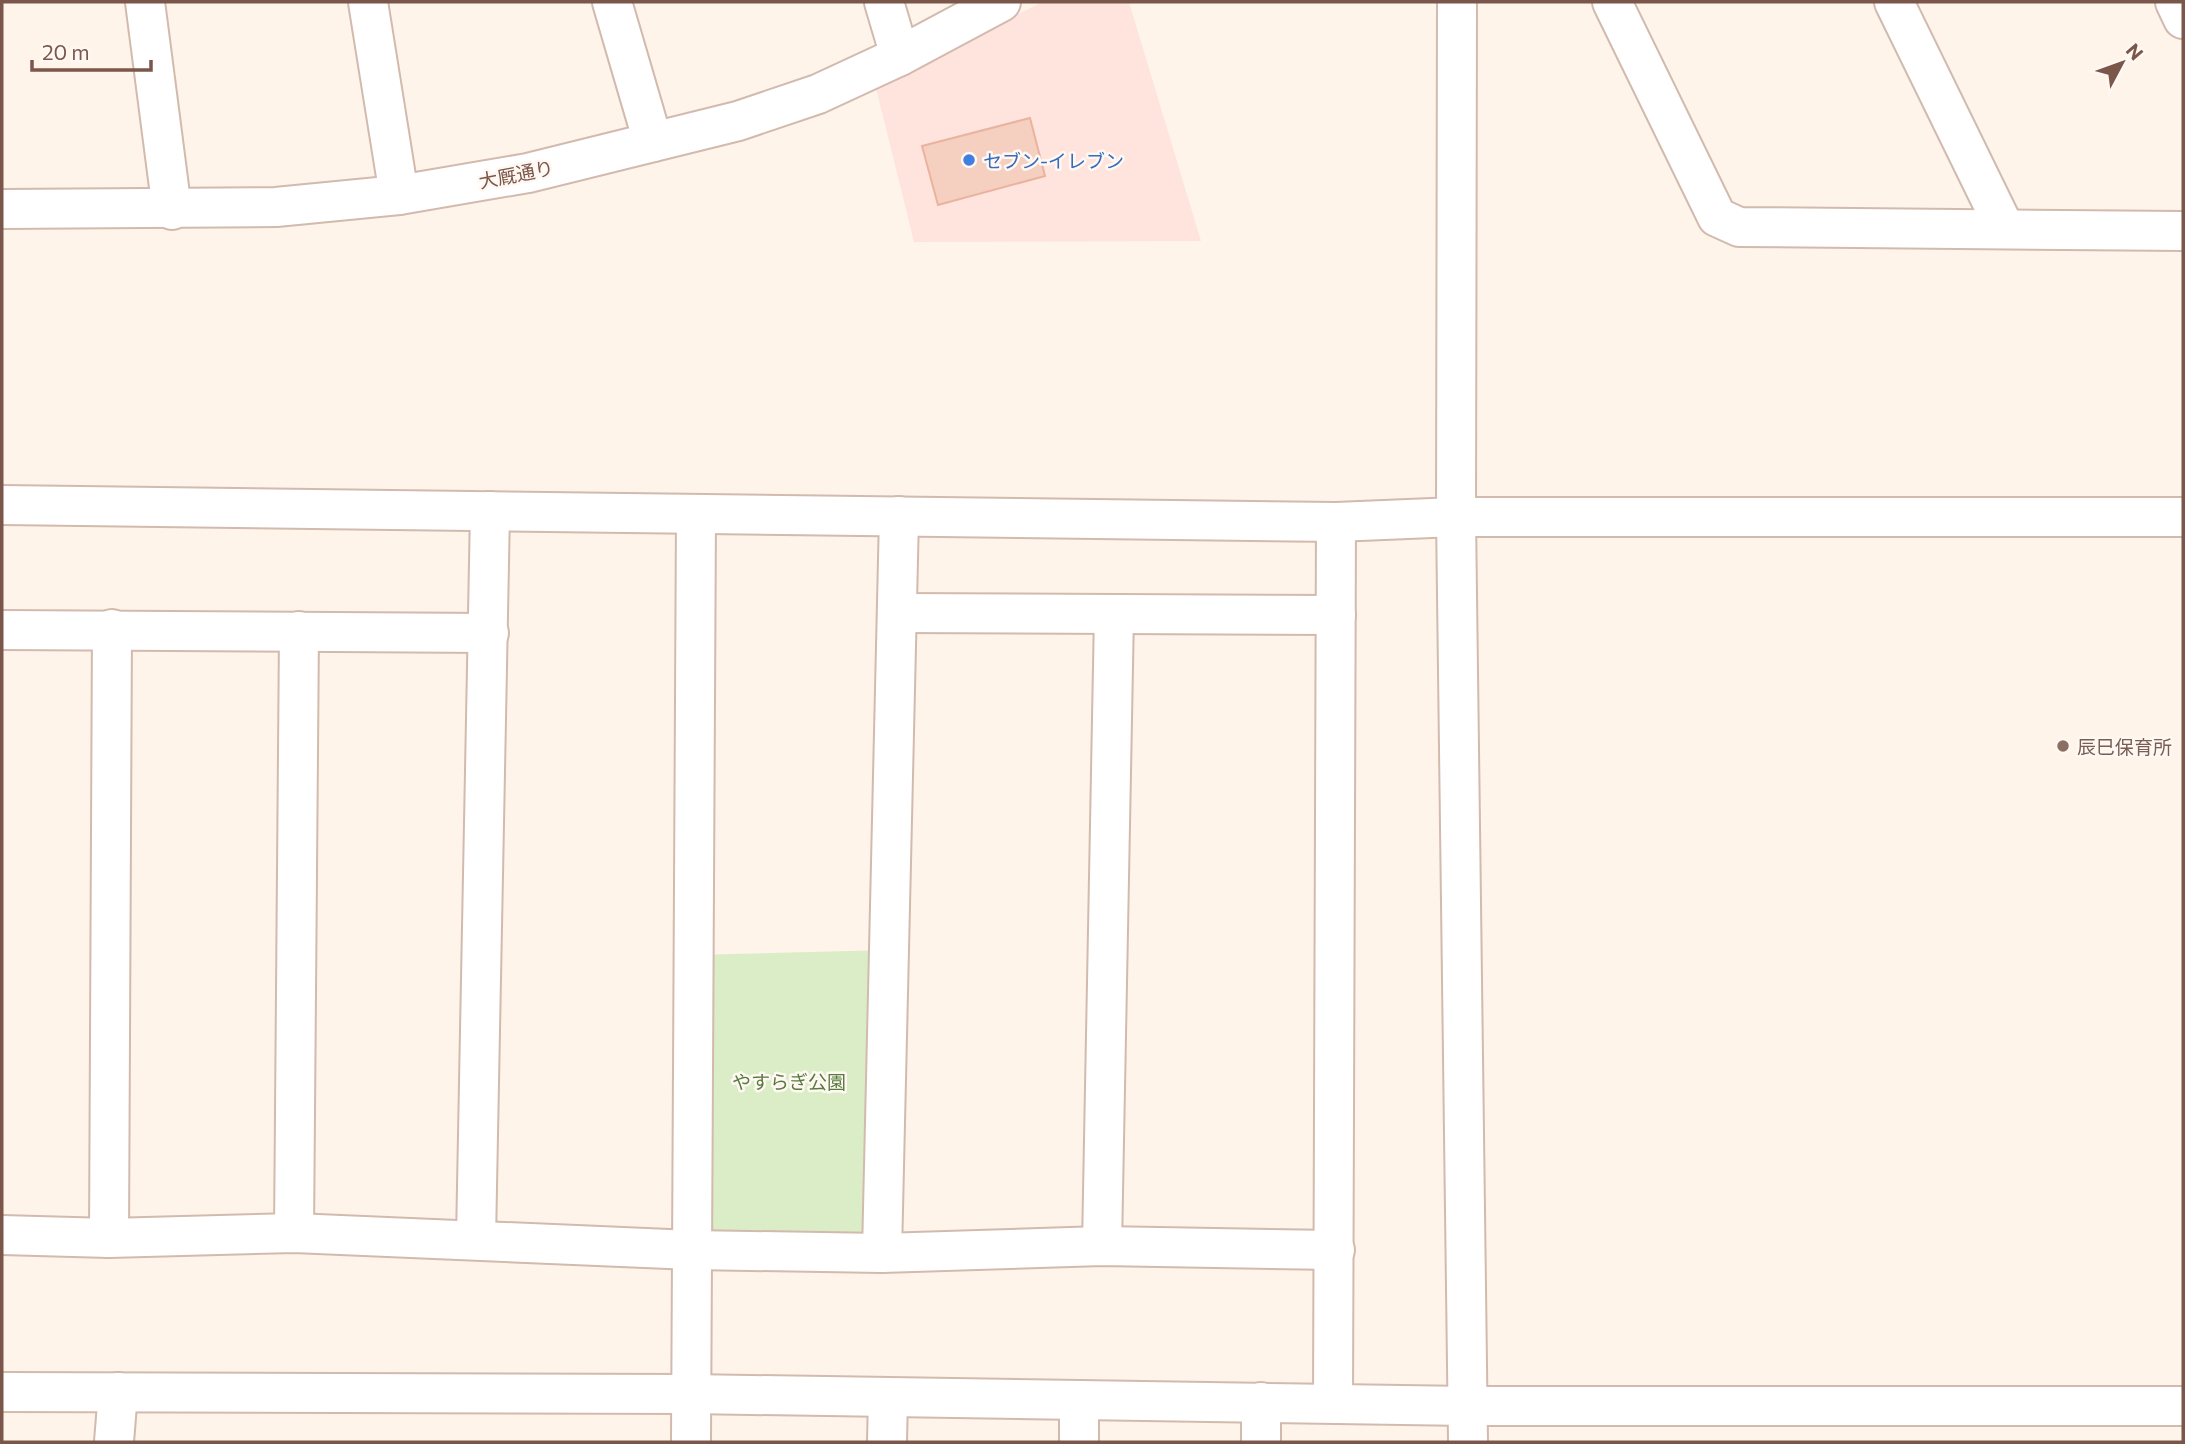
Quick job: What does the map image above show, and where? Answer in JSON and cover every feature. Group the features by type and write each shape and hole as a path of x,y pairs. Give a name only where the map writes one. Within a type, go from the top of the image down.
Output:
{"street":[{"path":"145,2 172,210"},
{"path":"368,2 399,195"},
{"path":"612,2 653,142"},
{"path":"884,2 900,56"},
{"name":"大厩通り","path":"2,209 172,210 276,207 399,195 528,173 738,121 818,94 900,56 1001,2"},
{"path":"1457,2 1456,517 1468,1424"},
{"path":"1612,2 1717,216 1739,227 2183,230"},
{"path":"1894,2 2005,229"},
{"path":"2175,2 2183,19"},
{"path":"2,505 1336,522 1456,517 2183,517"},
{"path":"476,1240 490,511"},
{"path":"691,1442 696,514"},
{"path":"882,1253 899,516"},
{"path":"1333,1403 1336,522"},
{"path":"897,613 1336,615"},
{"path":"1102,1246 1114,614"},
{"path":"109,1238 112,629"},
{"path":"2,630 489,633"},
{"path":"294,1233 299,631"},
{"path":"2,1236 109,1238 294,1233 692,1250 882,1253 1102,1246 1335,1250"},
{"path":"2,1392 691,1394 1333,1403 1468,1424 2183,1406"},
{"path":"114,1442 118,1392"},
{"path":"887,1442 888,1397"},
{"path":"1079,1400 1079,1442"},
{"path":"1261,1402 1261,1442"}],"shaded area":[{"path":"1042,2 1129,2 1201,241 914,242 876,88"}],"green space":[{"name":"やすらぎ公園","path":"889,950 882,1253 692,1250 693,955"}],"building":[{"path":"1030,118 1045,176 938,205 922,146"}],"place":[{"name":"セブン-イレブン","path":"969,160"},
{"name":"辰巳保育所","path":"2063,746"}]}
